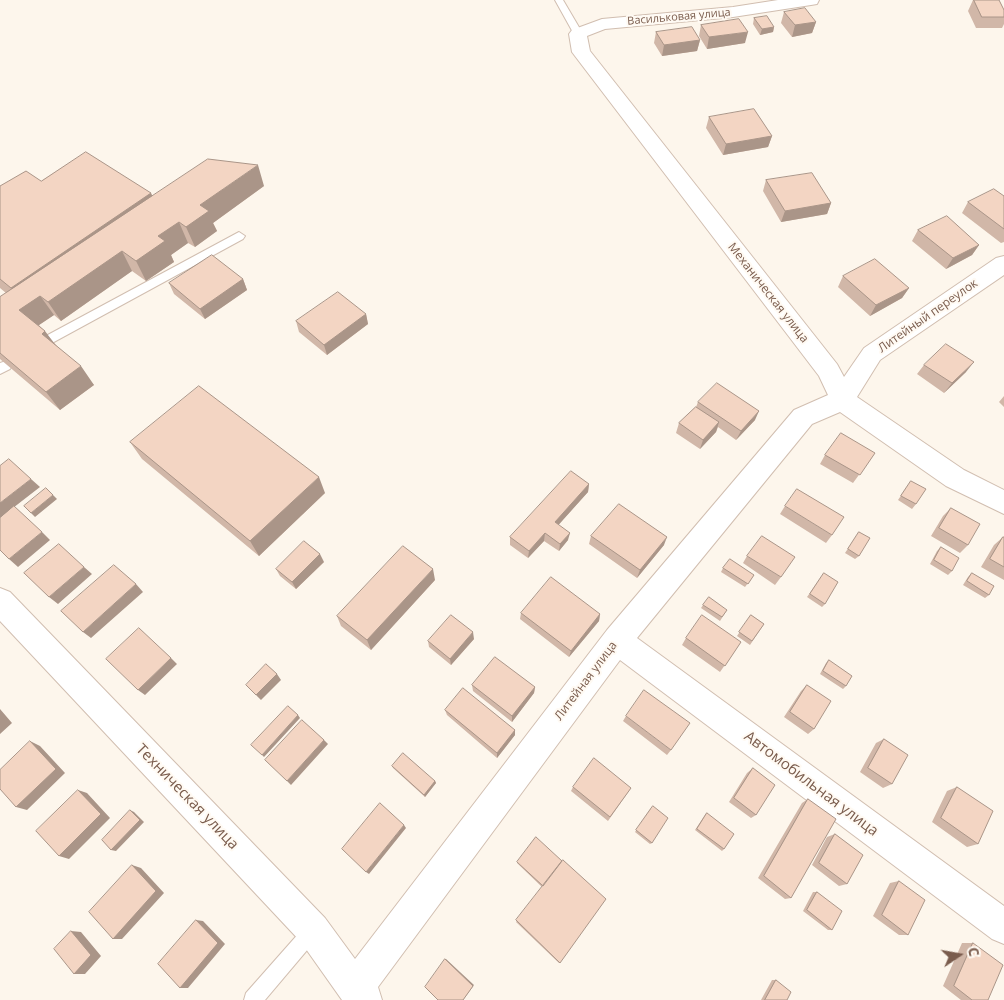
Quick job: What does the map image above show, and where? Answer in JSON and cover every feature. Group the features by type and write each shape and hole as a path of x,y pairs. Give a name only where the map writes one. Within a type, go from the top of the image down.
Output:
{"street":[{"name":"Васильковая улица","path":"578,34 602,24 733,12 811,0"},
{"name":"Механическая улица","path":"578,34 581,52 829,371 842,400"},
{"name":"Литейный переулок","path":"842,400 872,354 1004,264"},
{"path":"842,400 955,478 1004,503"},
{"name":"Литейная улица","path":"360,994 617,640 803,417 842,400"},
{"name":"Техническая улица","path":"0,601 313,930 360,994"},
{"name":"Автомобильная улица","path":"617,640 1004,927"}],"lane":[{"path":"559,0 578,34"},
{"path":"48,340 239,236"},
{"path":"253,1000 313,930"}],"building":[{"path":"974,0 999,0 1004,10 1004,17 982,17"},
{"path":"805,8 816,22 795,25 784,12"},
{"path":"767,16 774,27 762,29 754,18"},
{"path":"739,19 748,32 709,37 701,25"},
{"path":"692,27 700,40 664,45 656,32"},
{"path":"754,109 772,136 726,144 709,117"},
{"path":"86,152 151,193 11,288 0,279 0,186 26,171 41,181"},
{"path":"208,159 258,165 200,205 209,211 186,227 179,222 158,236 165,241 136,261 122,251 48,302 40,296 19,310 45,331 42,334 81,366 46,392 0,353 0,297"},
{"path":"812,173 831,203 785,211 766,180"},
{"path":"994,189 1004,196 1004,229 968,202"},
{"path":"947,216 979,245 953,258 918,230"},
{"path":"212,255 243,279 200,309 169,283"},
{"path":"875,259 909,288 876,305 843,276"},
{"path":"338,292 366,314 324,345 296,321"},
{"path":"946,344 974,362 952,383 924,365"},
{"path":"717,383 759,411 741,431 698,402"},
{"path":"199,386 319,477 250,541 130,442"},
{"path":"696,407 719,422 703,440 679,423"},
{"path":"841,433 875,453 860,475 825,455"},
{"path":"9,459 31,479 0,503 0,466"},
{"path":"571,471 589,484 555,522 570,533 560,544 545,533 529,551 510,537"},
{"path":"911,481 926,489 916,504 901,496"},
{"path":"46,488 53,495 31,513 24,506"},
{"path":"797,489 844,517 832,535 785,506"},
{"path":"619,504 667,537 640,570 591,536"},
{"path":"14,506 42,532 9,559 0,550 0,518"},
{"path":"951,508 980,524 968,545 939,528"},
{"path":"859,532 870,538 859,556 848,549"},
{"path":"762,536 795,557 781,577 747,556"},
{"path":"1004,537 1004,567 990,559"},
{"path":"304,541 320,554 292,582 276,569"},
{"path":"59,544 84,567 49,597 24,573"},
{"path":"403,546 433,569 367,640 337,616"},
{"path":"941,547 959,558 952,571 934,560"},
{"path":"730,559 754,575 748,584 723,568"},
{"path":"114,565 136,584 83,632 61,611"},
{"path":"824,573 838,582 825,604 810,594"},
{"path":"972,573 994,586 989,595 967,581"},
{"path":"551,577 600,614 571,651 521,613"},
{"path":"709,597 727,610 722,617 703,605"},
{"path":"451,615 473,632 450,659 428,641"},
{"path":"702,615 741,642 725,666 686,638"},
{"path":"751,615 764,624 752,641 739,632"},
{"path":"139,628 171,658 138,690 106,659"},
{"path":"495,657 535,687 512,716 472,685"},
{"path":"829,660 852,676 846,686 823,671"},
{"path":"266,664 277,674 256,695 246,685"},
{"path":"807,685 831,701 814,729 790,712"},
{"path":"463,688 515,730 497,753 445,710"},
{"path":"644,690 690,723 671,750 626,716"},
{"path":"288,706 298,715 262,755 251,745"},
{"path":"302,720 324,740 287,781 265,760"},
{"path":"884,739 908,755 892,784 868,768"},
{"path":"30,741 56,769 16,807 0,789 0,770"},
{"path":"403,753 435,781 424,795 392,766"},
{"path":"594,758 631,788 610,817 573,787"},
{"path":"753,768 775,785 756,815 734,798"},
{"path":"957,787 993,811 978,844 941,818"},
{"path":"78,790 101,814 59,856 36,831"},
{"path":"808,799 836,819 791,898 764,876"},
{"path":"380,803 404,825 366,872 342,849"},
{"path":"653,806 668,818 652,843 636,830"},
{"path":"130,810 140,820 111,850 102,840"},
{"path":"707,813 734,834 724,849 697,829"},
{"path":"835,834 863,855 847,884 819,863"},
{"path":"536,837 562,861 543,886 517,862"},
{"path":"563,860 606,899 560,963 516,920"},
{"path":"132,865 156,891 113,939 89,912"},
{"path":"899,881 925,900 908,935 882,915"},
{"path":"817,892 842,911 832,930 807,910"},
{"path":"196,920 218,943 180,988 158,964"},
{"path":"71,931 91,955 74,974 54,949"},
{"path":"973,943 1003,965 988,1000 972,1000 954,986"},
{"path":"445,959 473,986 463,1000 438,1000 425,987"},
{"path":"776,980 791,992 787,1000 765,1000"}]}
